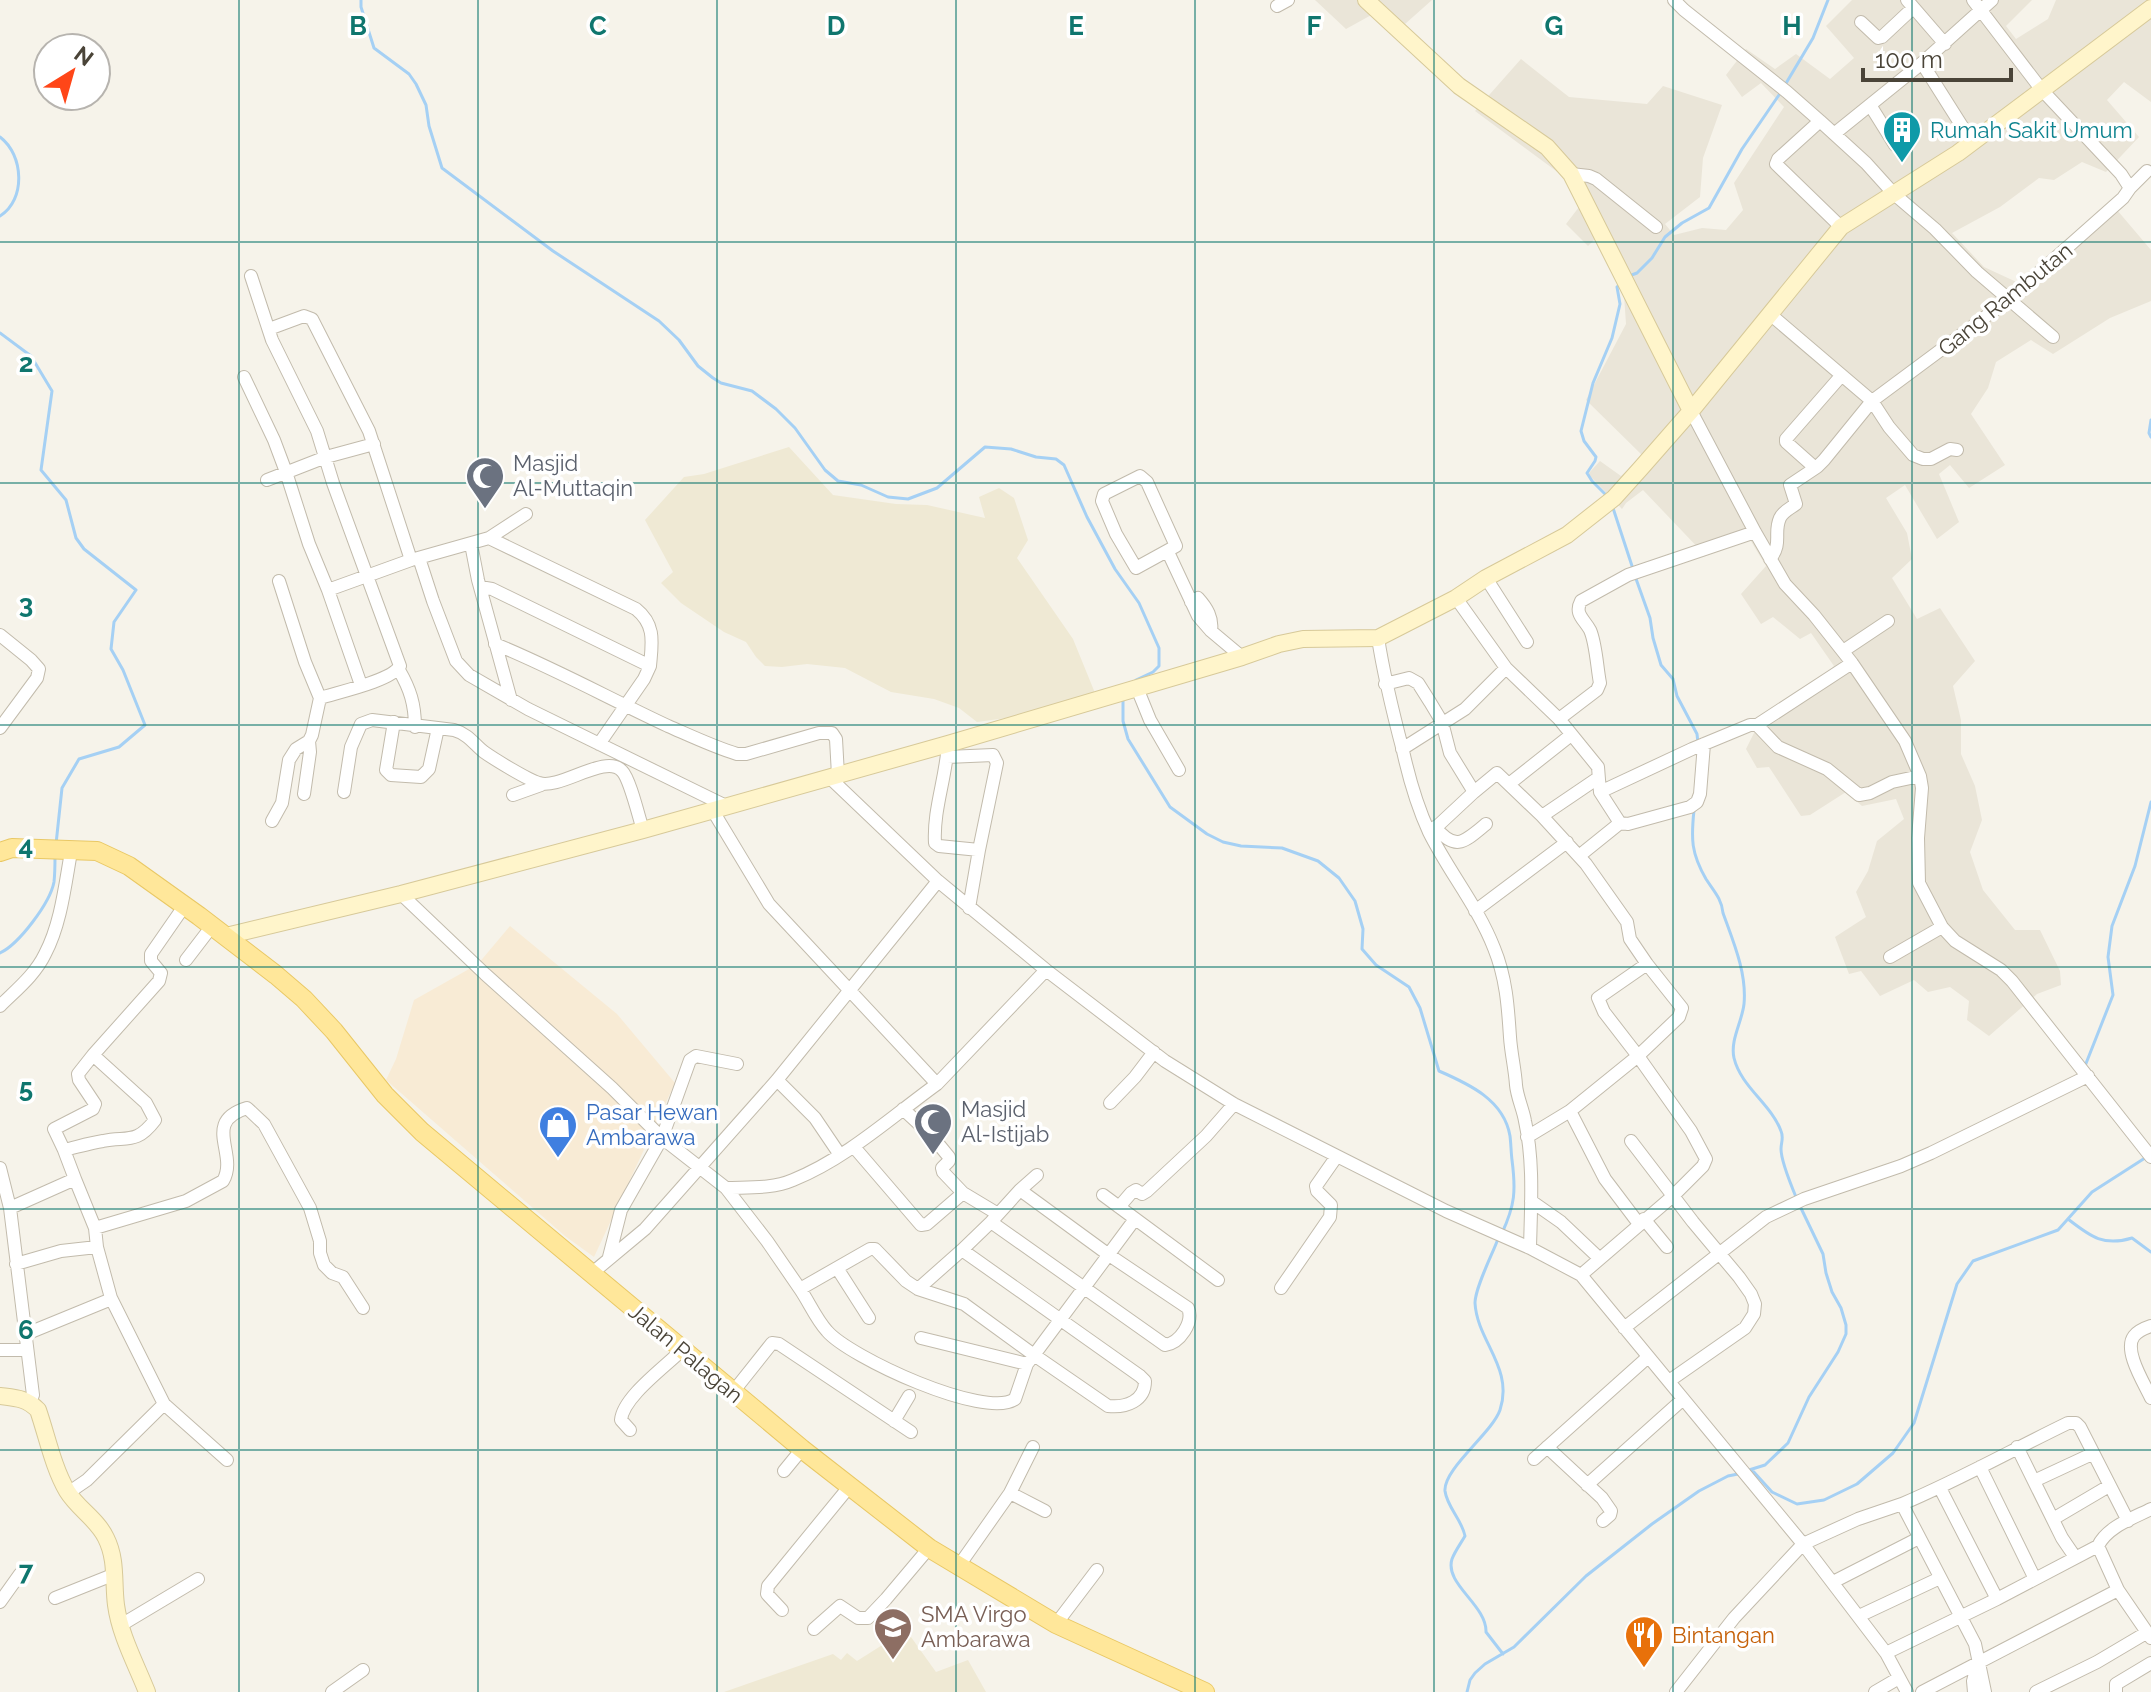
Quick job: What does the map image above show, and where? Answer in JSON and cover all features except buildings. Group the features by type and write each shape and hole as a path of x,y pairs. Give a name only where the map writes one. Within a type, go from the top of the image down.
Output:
{"main road":[{"name":"Jalan Palagan","path":"0,852 12,848 97,851 129,866 185,905 304,999 385,1095 422,1132 849,1487 929,1548 1056,1624 1205,1692"}],"street":[{"path":"1366,0 1459,86 1547,147 1571,174 1770,559 1785,584 1852,663 1905,741 1922,788 1918,838 1919,883 1942,927 1955,941 2001,970 2012,981 2085,1078 2151,1157"},
{"path":"1674,0 1820,121 2008,300 2053,337"},
{"path":"1834,134 1945,44 1977,5 1992,0"},
{"path":"1861,22 1871,34 1882,37 1910,4 1945,44"},
{"path":"1977,5 2041,89 2121,174 2130,188"},
{"path":"186,960 219,931 401,894 834,777 947,751 1279,644 1303,639 1378,638 1567,535 1610,501 1691,411 1841,227 1972,142 2151,8"},
{"path":"1922,63 1972,142"},
{"path":"1870,105 1895,145"},
{"path":"1820,121 1776,164 1841,227"},
{"name":"Gang Rambutan","path":"1770,559 1779,542 1779,519 1796,504 1790,485 1817,467 1872,401 2008,300 2123,198 2147,171"},
{"path":"1571,174 1596,179 1656,227"},
{"path":"251,276 277,351 317,431 333,483 399,660 399,670 410,689 415,708 415,727"},
{"path":"1771,315 1872,401 1913,455 1931,459 1950,449 1957,450"},
{"path":"269,329 304,316 312,319 374,444 456,661 469,675 511,700 720,809 769,904 937,1084"},
{"path":"1817,467 1786,439 1841,376"},
{"path":"244,377 274,440 361,685"},
{"path":"267,480 326,457 374,444"},
{"path":"1137,477 1144,478 1176,546 1168,552 1139,568 1134,567 1102,501 1104,494 1137,477"},
{"path":"328,590 415,559 489,538 526,514"},
{"path":"1559,719 1597,690 1600,683 1590,631 1578,613 1578,606 1587,596 1641,570 1755,532"},
{"path":"489,538 636,609 648,621 650,666 599,744"},
{"path":"471,544 511,700"},
{"path":"1168,552 1198,616 1242,657"},
{"path":"1486,578 1527,642"},
{"path":"279,581 320,698 309,741 304,794"},
{"path":"480,587 492,589 650,666"},
{"path":"1456,598 1506,668 1559,719 1598,767 1599,785 1620,823"},
{"path":"1843,651 1888,621"},
{"path":"0,635 39,669 37,678 0,728"},
{"path":"1378,638 1385,684 1418,804 1494,948 1505,982 1516,1089 1525,1120 1531,1169 1530,1248"},
{"path":"495,644 531,658 624,706 737,754 829,732 835,735 834,777 938,881 1046,970 1154,1052 1234,1104 1581,1275 1833,1582 1886,1653 1907,1692"},
{"path":"1542,816 1599,785 1743,727 1757,725 1852,663"},
{"path":"1402,749 1465,709 1506,668"},
{"path":"320,698 389,677 399,670"},
{"path":"1385,684 1409,678 1424,691 1442,722 1450,753 1474,792"},
{"path":"1128,691 1179,770"},
{"path":"344,792 351,747 361,724 372,720 462,732 483,751 541,785"},
{"path":"394,722 386,770 391,775 421,777 426,774 438,728"},
{"path":"1757,725 1778,747 1827,769 1859,795 1892,782 1920,776"},
{"path":"1509,784 1571,735"},
{"path":"272,821 282,803 289,760 296,749 309,741"},
{"path":"1579,856 1620,823 1628,824 1694,805 1700,794 1699,746"},
{"path":"947,751 936,814 935,843 979,850"},
{"path":"947,751 993,755 997,763 969,908"},
{"path":"513,795 612,765 626,776 643,830"},
{"path":"1433,830 1496,773 1579,856 1627,922 1630,939 1682,1008 1679,1017 1638,1056 1570,1111 1527,1137"},
{"path":"1433,830 1453,843 1460,843 1486,824"},
{"path":"1475,911 1567,842"},
{"path":"0,1006 34,971 53,936 62,850"},
{"path":"591,1274 645,1229 777,1080 938,881"},
{"path":"401,894 592,1069 662,1138 726,1188 767,1241 827,1332 847,1348 919,1383 975,1400 1011,1403 1030,1360 1135,1219"},
{"path":"185,905 149,957 162,976 78,1074 95,1104 93,1109 54,1129 95,1228 111,1298 164,1404 227,1460"},
{"path":"1890,957 1942,927"},
{"path":"1581,1275 1673,1196 1703,1166 1706,1159 1691,1131 1604,1012 1598,998 1647,964"},
{"path":"726,1188 766,1187 792,1181 854,1147 937,1084 1046,970"},
{"path":"1110,1103 1154,1052"},
{"path":"64,1150 108,1140 130,1140 155,1120 146,1103 93,1055"},
{"path":"609,1257 621,1210 662,1138 690,1060 696,1056 737,1064"},
{"path":"1624,1328 1766,1217 1798,1201 1931,1153 2085,1078"},
{"path":"777,1080 815,1118 840,1155"},
{"path":"1119,1207 1132,1191 1142,1194 1147,1191 1206,1136 1234,1104"},
{"path":"95,1228 186,1201 223,1181 227,1166 222,1137 224,1127 229,1117 247,1108 264,1124 310,1208 324,1265 332,1273 343,1277 363,1308"},
{"path":"903,1109 949,1157 942,1170 963,1193 1165,1345 1171,1345 1180,1337 1191,1312 1020,1190"},
{"path":"1570,1111 1605,1179 1667,1247"},
{"path":"1631,1141 1720,1253 1755,1304 1754,1314 1745,1328 1669,1381"},
{"path":"854,1147 921,1225 927,1224 963,1193"},
{"path":"1281,1288 1330,1217 1331,1205 1316,1186 1337,1156"},
{"path":"0,1168 10,1208 33,1395 30,1402"},
{"path":"918,1289 1037,1175"},
{"path":"10,1208 75,1179"},
{"path":"1103,1195 1218,1280"},
{"path":"1531,1201 1561,1222 1599,1258"},
{"path":"16,1264 61,1251 97,1247"},
{"path":"800,1289 875,1249 906,1281 918,1289 964,1304 1003,1333 1030,1360 1108,1406 1125,1405 1141,1397 1145,1391 1145,1381 962,1250"},
{"path":"837,1268 869,1318"},
{"path":"932,1277 946,1291 945,1298"},
{"path":"26,1334 111,1298"},
{"path":"2151,1326 2138,1332 2130,1351 2151,1398"},
{"path":"998,1357 1003,1333"},
{"path":"921,1338 998,1357 1030,1360"},
{"path":"733,1392 772,1343 779,1344 911,1432"},
{"path":"0,1350 27,1350"},
{"path":"630,1430 621,1420 622,1410 682,1350"},
{"path":"1534,1459 1648,1357"},
{"path":"2138,1369 2151,1364"},
{"path":"0,1396 20,1398 38,1410 59,1476 68,1493 98,1524 106,1538 112,1555 121,1625 147,1692"},
{"path":"894,1421 909,1396"},
{"path":"1587,1485 1682,1400"},
{"path":"68,1493 87,1480 164,1404"},
{"path":"1676,1692 1734,1618 1803,1544 1940,1488 2068,1423 2080,1427 2128,1521"},
{"path":"958,1567 1010,1493 1033,1447"},
{"path":"1547,1447 1602,1498 1611,1511 1603,1521"},
{"path":"2017,1447 2075,1557"},
{"path":"784,1471 802,1449"},
{"path":"2034,1481 2092,1454"},
{"path":"1980,1467 2035,1579"},
{"path":"2053,1519 2109,1486"},
{"path":"782,1610 767,1594 768,1586 849,1487"},
{"path":"1940,1488 1997,1599"},
{"path":"1010,1493 1045,1511"},
{"path":"1902,1504 1975,1644 1985,1692"},
{"path":"1886,1653 2098,1546 2102,1538 2151,1509"},
{"path":"1833,1582 1919,1538"},
{"path":"2036,1692 2149,1635 2118,1590 2098,1546"},
{"path":"814,1629 840,1606 858,1618 868,1618 929,1548"},
{"path":"1056,1624 1097,1570"},
{"path":"0,1602 20,1574"},
{"path":"55,1598 115,1574"},
{"path":"1859,1616 1940,1578"},
{"path":"121,1625 198,1579"},
{"path":"1922,1692 2118,1590"},
{"path":"1974,1692 1973,1681 1978,1662"},
{"path":"2116,1692 2116,1684 2151,1663"},
{"path":"332,1692 363,1670"},
{"path":"1875,1692 1899,1678"}],"shaded area":[{"path":"1315,0 1432,0 1405,24 1384,8 1346,29"},
{"path":"1852,0 2032,0 2006,26 2016,39 2048,19 2056,0 2151,0 2151,102 2124,82 2107,100 2139,137 2106,172 2082,162 2054,180 2039,178 2000,207 1952,233 1984,267 2023,285 2117,210 2151,250 2151,301 2110,318 2053,354 2031,340 1996,362 1988,388 1971,414 2005,465 1969,488 1950,465 1939,474 1959,522 1937,539 1905,485 1886,498 1907,533 1912,559 1892,578 1917,619 1940,608 1975,661 1953,686 1961,720 1961,754 1975,786 1982,820 1970,852 1983,890 2015,930 2040,930 2060,971 2061,985 2037,994 1989,1036 1967,1020 1969,1001 1950,987 1928,992 1914,980 1880,996 1861,971 1849,974 1835,937 1866,917 1856,892 1868,871 1877,841 1904,819 1896,799 1862,806 1846,792 1810,815 1801,816 1769,767 1757,768 1746,749 1757,727 1805,693 1834,666 1811,633 1800,639 1773,617 1761,624 1741,594 1766,566 1749,538 1704,554 1643,490 1622,509 1588,474 1600,461 1621,476 1643,456 1586,400 1626,324 1624,295 1595,239 1588,246 1566,224 1579,207 1567,179 1475,111 1521,59 1569,97 1647,104 1663,86 1722,105 1703,158 1700,197 1665,224 1674,235 1702,228 1726,230 1743,210 1734,183 1784,107 1761,83 1742,97 1726,75 1746,49 1775,69 1796,54 1830,79 1854,58 1826,26"},
{"path":"789,447 833,495 927,505 985,518 979,497 999,488 1014,498 1028,540 1017,558 1073,639 1095,693 1014,717 977,722 959,708 934,699 891,692 845,668 807,664 765,666 746,642 724,632 681,603 661,583 673,572 645,520 684,477 704,474"},
{"name":"Pasar Hewan Ambarawa","path":"510,926 617,1014 675,1083 594,1257 565,1236 386,1080 396,1059 414,1000 478,964"},
{"name":"SMA Virgo Ambarawa","path":"906,1630 936,1672 968,1660 986,1692 724,1692 833,1654 841,1660 847,1653 857,1661"}],"waterway":[{"path":"361,0 374,48 409,74 416,84 426,105 442,168 553,251 659,321 679,340 698,366 713,378 752,391 776,409 795,428 825,470 838,481 861,485 888,497 908,499 937,488 985,447 1056,459 1064,465 1087,517 1115,569 1139,603 1159,648 1159,666 1136,680"},
{"path":"1785,85 1813,38 1828,0"},
{"path":"1629,276 1637,273 1652,258 1665,237 1709,208 1742,149 1781,92"},
{"path":"0,137 14,155 19,177 14,199 0,216"},
{"path":"1608,497 1587,473 1596,457 1581,431 1593,383 1612,338 1620,304 1617,287 1621,284"},
{"path":"0,333 31,356 52,391 41,470 66,500 76,538 84,549 136,590 114,622 111,649 145,725 119,747 79,759 62,788 56,844"},
{"path":"2151,420 2151,437"},
{"path":"1613,508 1633,569"},
{"path":"1635,576 1650,618 1661,665 1673,679 1677,696 1697,734 1698,743"},
{"path":"1123,700 1123,721 1128,739 1170,807 1223,842 1282,848 1318,861 1339,878 1355,901 1363,929 1362,949 1376,965 1409,987 1420,1008 1439,1071 1484,1095 1501,1112 1510,1136 1514,1189 1510,1214 1502,1233"},
{"path":"2085,1066 2113,995 2108,957 2112,926 2135,866 2151,802"},
{"path":"1694,810 1695,853 1701,870 1721,903 1743,981 1744,1004 1734,1044 1734,1058 1743,1078 1781,1131 1783,1160 1796,1197"},
{"path":"0,953 24,932 47,901 54,882 55,856"},
{"path":"1752,1470 1772,1492 1797,1504 1824,1500 1857,1484 1893,1453 1914,1423 1957,1284 1973,1261 2058,1230 2092,1192 2145,1158"},
{"path":"1749,1470 1765,1465 1788,1443 1809,1397 1846,1334 1846,1325 1832,1292 1823,1254 1799,1204"},
{"path":"2068,1219 2097,1238 2113,1241 2132,1238 2151,1252"},
{"path":"1498,1239 1475,1303 1477,1317 1499,1368 1503,1395 1500,1410 1452,1472 1445,1491 1465,1536 1452,1559 1454,1577 1480,1613 1486,1632 1503,1654"},
{"path":"1467,1692 1475,1673 1514,1647 1586,1576 1699,1491 1738,1474"}],"place":[{"name":"Rumah Sakit Umum","path":"1902,164"},
{"name":"Masjid Al-Muttaqin","path":"485,510"},
{"name":"Masjid Al-Istijab","path":"933,1156"},
{"name":"Pasar Hewan Ambarawa","path":"558,1159"},
{"name":"SMA Virgo Ambarawa","path":"893,1661"},
{"name":"Bintangan","path":"1644,1669"}]}
